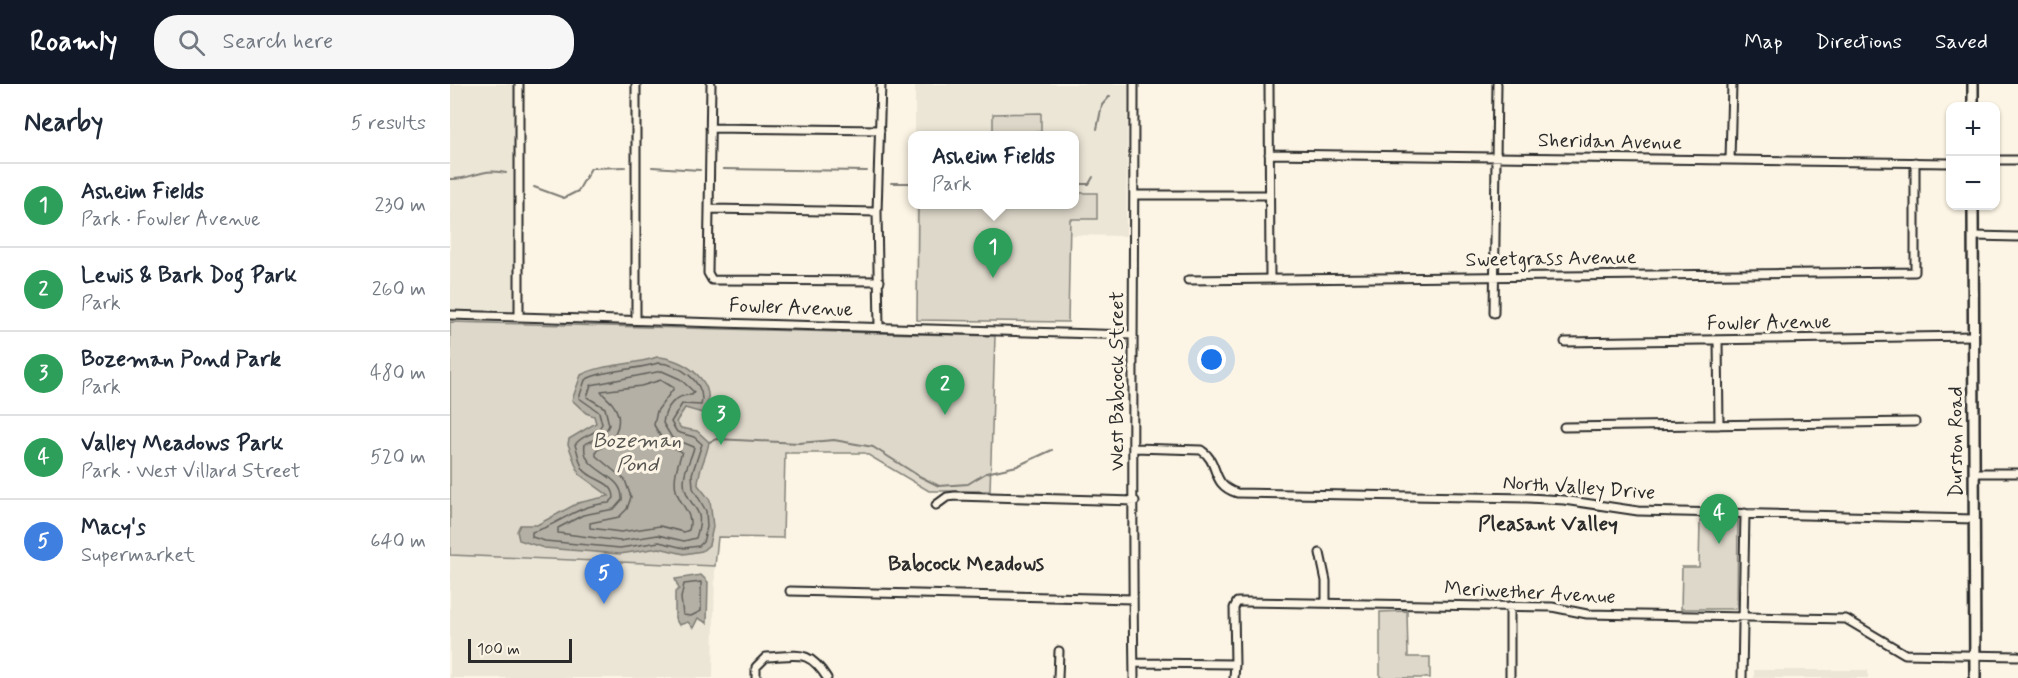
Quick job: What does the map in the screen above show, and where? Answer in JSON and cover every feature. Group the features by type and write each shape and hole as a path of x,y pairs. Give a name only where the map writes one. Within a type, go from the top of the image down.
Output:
{"main road":[{"path":"1973,84 1973,102"},
{"name":"Durston Road","path":"1973,210 1975,678"}],"street":[{"path":"519,84 519,315"},
{"path":"636,84 636,320"},
{"path":"711,84 708,273 712,280 880,282"},
{"path":"879,327 877,212 881,84"},
{"name":"West Babcock Street","path":"1134,84 1131,335 1135,501 1134,678"},
{"path":"1269,84 1270,279"},
{"path":"1494,313 1497,84"},
{"path":"1730,160 1732,84"},
{"path":"710,128 880,130"},
{"name":"Sheridan Avenue","path":"1269,154 1946,163"},
{"path":"2000,160 2018,160"},
{"name":"Sweetgrass Avenue","path":"1188,280 1915,272 1915,162"},
{"path":"1134,195 1269,195"},
{"path":"710,209 877,212"},
{"path":"1974,236 2018,237"},
{"name":"Fowler Avenue","path":"450,315 519,315 1131,335"},
{"name":"Fowler Avenue","path":"1565,342 1974,336"},
{"path":"1718,340 1719,424"},
{"path":"1564,427 1915,422"},
{"name":"North Valley Drive","path":"1134,448 1201,450 1212,463 1218,482 1228,490 1237,493 1528,498 1564,500 1638,511 1974,519"},
{"path":"1974,473 2018,473"},
{"path":"936,505 946,497 955,496 1135,501"},
{"path":"1742,678 1745,513"},
{"path":"1320,553 1326,581 1326,603"},
{"path":"790,591 1133,598"},
{"name":"Meriwether Avenue","path":"1234,664 1234,608 1237,602 1510,606 1562,608 1587,614 1846,619 1905,654 2018,656"},
{"path":"1510,606 1510,678"},
{"path":"1058,678 1059,651"},
{"path":"756,678 756,667 766,657 809,656 818,663 827,678"},
{"path":"1134,663 1234,664 1234,678"}],"shaded area":[{"path":"450,84 513,84 513,312 450,312"},
{"path":"915,84 1128,84 1126,236 1069,235 1068,322 916,320 915,209 1079,209 1079,131 915,131"},
{"path":"1041,113 1041,131 993,131 993,114"},
{"path":"1079,193 1097,193 1097,219 1070,219 1068,322 917,320 918,209 1079,209"},
{"path":"450,322 995,336 990,491 929,491 865,453 785,453 783,538 718,537 715,566 450,555"},
{"path":"1700,520 1738,520 1737,609 1681,609 1682,567 1699,567"},
{"path":"450,555 715,566 713,678 450,678"},
{"path":"1407,611 1408,657 1430,657 1430,678 1380,678 1380,612"},
{"path":"1754,670 1868,670 1868,678 1754,678"}],"water":[{"name":"Bozeman Pond","path":"657,357 667,358 688,367 697,374 708,392 707,403 702,413 685,408 676,422 681,428 697,431 709,442 698,485 710,500 713,527 709,545 702,551 684,554 659,548 620,554 544,548 519,540 517,531 520,525 537,525 578,503 609,496 579,474 568,444 569,439 596,423 594,416 586,413 572,400 581,375 599,368"},
{"path":"701,575 708,582 707,623 698,618 693,628 688,622 679,625 675,618 675,592 679,589 675,579"}],"waterway":[{"path":"1097,129 1102,105 1110,96"},
{"path":"534,187 564,198 578,191 591,168 625,167"},
{"path":"652,167 700,170"},
{"path":"723,169 867,171"},
{"path":"450,179 490,172 506,173"},
{"path":"1079,184 1089,184 1093,177"},
{"path":"891,183 908,183"},
{"path":"709,442 717,439 799,443 834,440 873,447 939,486 968,484 986,473 1017,466 1052,450"}],"place":[{"name":"Asheim Fields","path":"993,278"},
{"name":"Lewis & Bark Dog Park","path":"945,415"},
{"name":"Bozeman Pond Park","path":"721,445"},
{"name":"Valley Meadows Park","path":"1719,544"},
{"name":"Macy's","path":"604,604"}],"district":[{"name":"Pleasant Valley","path":"1548,524"},
{"name":"Babcock Meadows","path":"966,564"}]}
